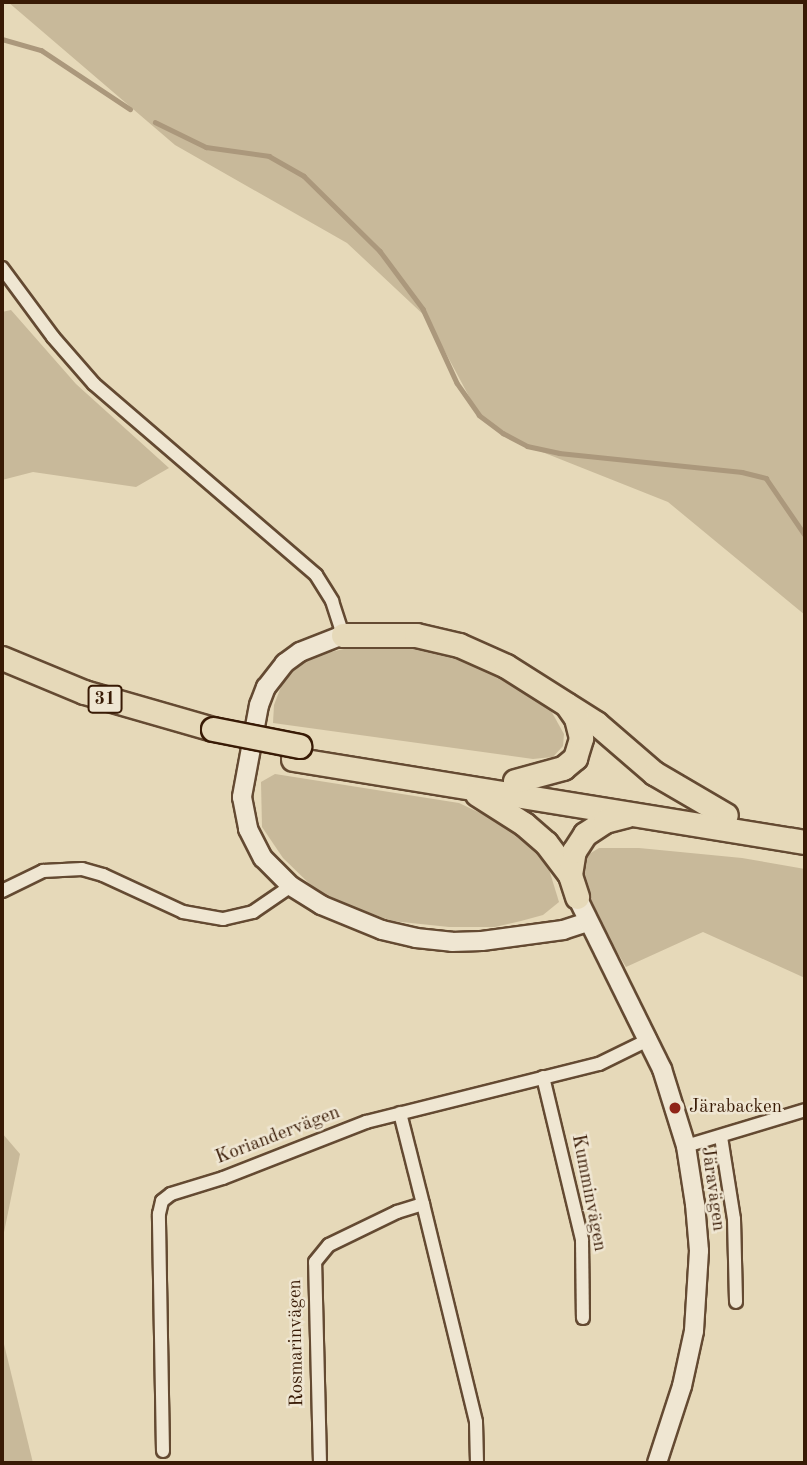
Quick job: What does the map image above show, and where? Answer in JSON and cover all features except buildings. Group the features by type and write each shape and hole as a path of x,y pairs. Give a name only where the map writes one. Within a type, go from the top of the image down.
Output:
{"highway":[{"path":"343,635 394,632 459,645 527,678 596,723 653,773 726,815"},
{"name":"31","path":"2,658 84,692 211,736"},
{"name":"31","path":"2,673 116,717 468,788 805,842"},
{"path":"515,781 563,768 575,758 581,738 576,718 567,705"},
{"name":"31","path":"296,753 515,781 805,828"},
{"path":"468,788 535,832 573,886"},
{"path":"573,886 574,852 585,834 606,821 632,814"}],"street":[{"path":"2,268 53,337 94,384 316,575 332,601 343,635 300,652 285,663 267,687 259,705 242,797 248,828 263,858 291,887 321,905 382,930 452,942 512,938 563,930 587,922"},
{"path":"2,891 43,871 82,870 103,875 183,912 223,919 253,912 291,887"},
{"name":"Järavägen","path":"573,886 587,922 650,1040 686,1146 699,1251 694,1331 682,1386 657,1463"},
{"name":"Koriandervägen","path":"163,1451 159,1227 162,1201 171,1194 223,1178 366,1122 599,1063 650,1040"},
{"name":"Kumminvägen","path":"543,1077 582,1240 583,1318"},
{"path":"686,1146 805,1110"},
{"path":"400,1113 476,1422 477,1463"},
{"path":"721,1137 734,1219 736,1302"},
{"name":"Rosmarinvägen","path":"320,1463 316,1262 329,1245 397,1212 423,1204"}],"shaded area":[{"path":"8,2 805,2 805,615 668,502 527,446 479,415 427,318 347,243 175,145"},
{"path":"11,310 76,384 169,468 136,487 33,472 2,480 2,312"},
{"path":"409,645 491,669 550,709 564,734 563,746 553,757 533,759 273,723 274,705 282,684 300,665 322,654 357,646"},
{"path":"275,774 459,803 510,827 548,866 559,902 543,915 495,927 449,927 392,921 321,895 283,858 262,827 261,782"},
{"path":"599,848 639,848 742,858 805,869 805,978 703,932 626,967 598,920 581,876 586,856"},
{"path":"2,1133 20,1154 2,1242"},
{"path":"2,1336 33,1463 2,1463"}],"waterway":[{"path":"2,39 41,50 130,109"},
{"path":"155,122 206,147 269,156 304,176 380,251 423,309 457,383 479,415 503,433 527,446 559,453 742,472 766,478 805,535"}],"place":[{"name":"Järabacken","path":"675,1108"}]}
